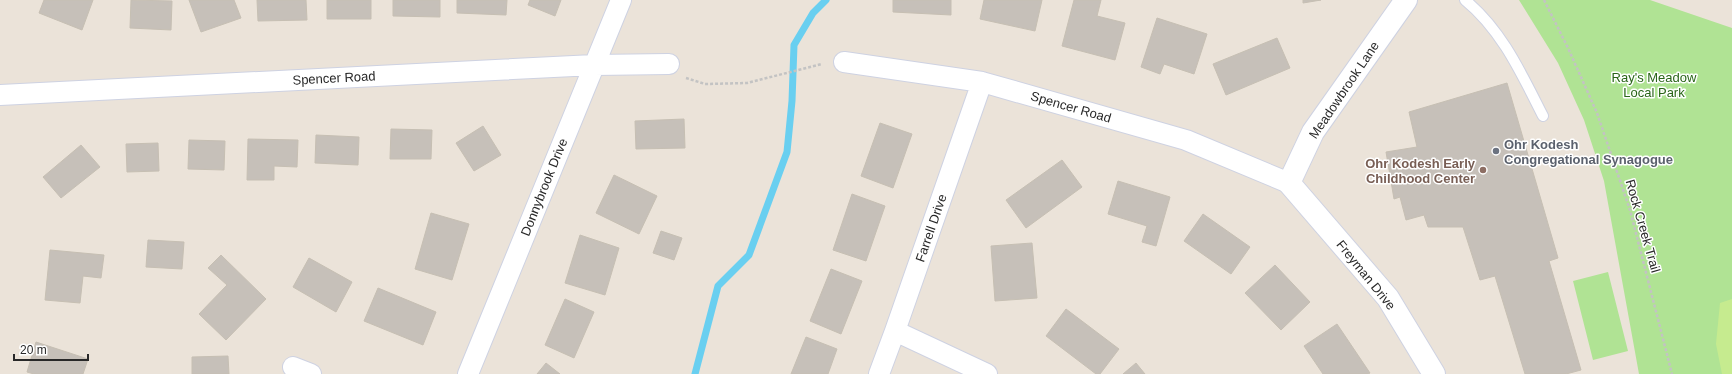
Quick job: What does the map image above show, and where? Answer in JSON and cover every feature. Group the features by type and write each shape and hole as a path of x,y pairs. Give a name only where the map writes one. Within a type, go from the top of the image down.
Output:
{"street":[{"name":"Donnybrook Drive","path":"468,374 621,0"},
{"name":"Meadowbrook Lane","path":"1289,183 1313,132 1406,0"},
{"name":"Spencer Road","path":"844,62 982,82 1186,140 1289,183"},
{"name":"Spencer Road","path":"0,95 594,65 669,64"},
{"name":"Farrell Drive","path":"879,374 982,82"},
{"name":"Freyman Drive","path":"1289,183 1388,298 1434,374"},
{"path":"895,331 987,374"}],"lane":[{"path":"1465,0 1477,9 1507,48 1543,116"}],"path":[{"name":"Rock Creek Trail","path":"1544,0 1568,48 1597,113 1630,210 1672,374"},
{"path":"669,64 684,78 706,84 747,83 822,64"}],"green space":[{"name":"Ray's Meadow Local Park","path":"1519,0 1650,0 1732,28 1732,374 1639,374 1604,181 1584,120 1558,63"},
{"path":"1608,272 1628,351 1593,360 1573,281"},
{"path":"1732,299 1732,374 1722,374 1716,344 1720,303"}],"building":[{"path":"44,0 93,0 82,30 39,13"},
{"path":"131,0 172,1 171,30 130,28"},
{"path":"189,0 234,0 241,18 201,32"},
{"path":"257,0 306,0 307,20 258,21"},
{"path":"327,0 371,0 371,19 327,19"},
{"path":"393,0 440,0 440,17 393,16"},
{"path":"457,0 507,0 506,15 457,13"},
{"path":"530,0 561,0 555,16 528,5"},
{"path":"893,0 951,0 951,15 893,12"},
{"path":"984,0 1042,0 1035,31 980,19"},
{"path":"1074,0 1101,0 1097,16 1125,23 1115,60 1062,46"},
{"path":"1303,0 1321,0 1303,3"},
{"path":"1157,18 1207,34 1194,74 1164,64 1160,74 1141,67"},
{"path":"1277,38 1290,68 1226,95 1213,64"},
{"path":"1507,83 1558,258 1549,261 1581,370 1566,374 1525,374 1495,276 1480,280 1463,227 1428,227 1424,215 1406,220 1400,197 1394,199 1386,152 1417,147 1409,112"},
{"path":"684,119 685,148 636,149 635,121"},
{"path":"880,123 912,134 893,188 861,176"},
{"path":"483,126 501,155 474,171 456,143"},
{"path":"391,129 432,130 431,159 390,159"},
{"path":"316,135 359,137 358,165 315,163"},
{"path":"248,139 298,140 297,167 274,166 274,180 247,180"},
{"path":"189,140 225,141 224,170 188,169"},
{"path":"158,143 159,171 127,172 126,144"},
{"path":"81,145 100,167 61,198 43,177"},
{"path":"1062,160 1082,187 1026,228 1006,200"},
{"path":"614,175 657,196 639,234 596,213"},
{"path":"1118,181 1170,197 1156,246 1142,242 1147,226 1108,214"},
{"path":"852,194 885,206 866,261 833,250"},
{"path":"431,213 469,224 452,280 415,269"},
{"path":"1203,214 1250,247 1231,274 1184,241"},
{"path":"661,231 682,238 674,260 653,253"},
{"path":"580,235 619,248 605,295 565,283"},
{"path":"148,240 184,242 182,269 146,267"},
{"path":"1032,243 1037,298 995,301 991,246"},
{"path":"50,250 104,255 101,278 83,276 80,303 45,300"},
{"path":"221,255 266,299 226,340 199,314 227,285 208,268"},
{"path":"309,258 352,282 336,312 293,287"},
{"path":"1275,265 1310,302 1281,330 1245,293"},
{"path":"831,269 862,281 841,334 810,321"},
{"path":"378,288 436,312 423,345 364,321"},
{"path":"565,299 594,312 574,358 545,345"},
{"path":"1066,309 1119,349 1100,374 1096,374 1046,336"},
{"path":"1337,324 1370,373 1323,374 1304,346"},
{"path":"806,337 837,349 828,374 791,374"},
{"path":"36,342 88,359 83,374 34,374 27,372"},
{"path":"228,356 229,374 192,374 192,357"},
{"path":"546,363 560,374 537,374"},
{"path":"1136,363 1145,374 1123,374"}],"waterway":[{"path":"695,374 718,286 749,255 787,152 792,101 794,45 813,13 826,0"}],"place":[{"name":"Ohr Kodesh Congregational Synagogue","path":"1496,151"},
{"name":"Ohr Kodesh Early Childhood Center","path":"1483,170"}]}
